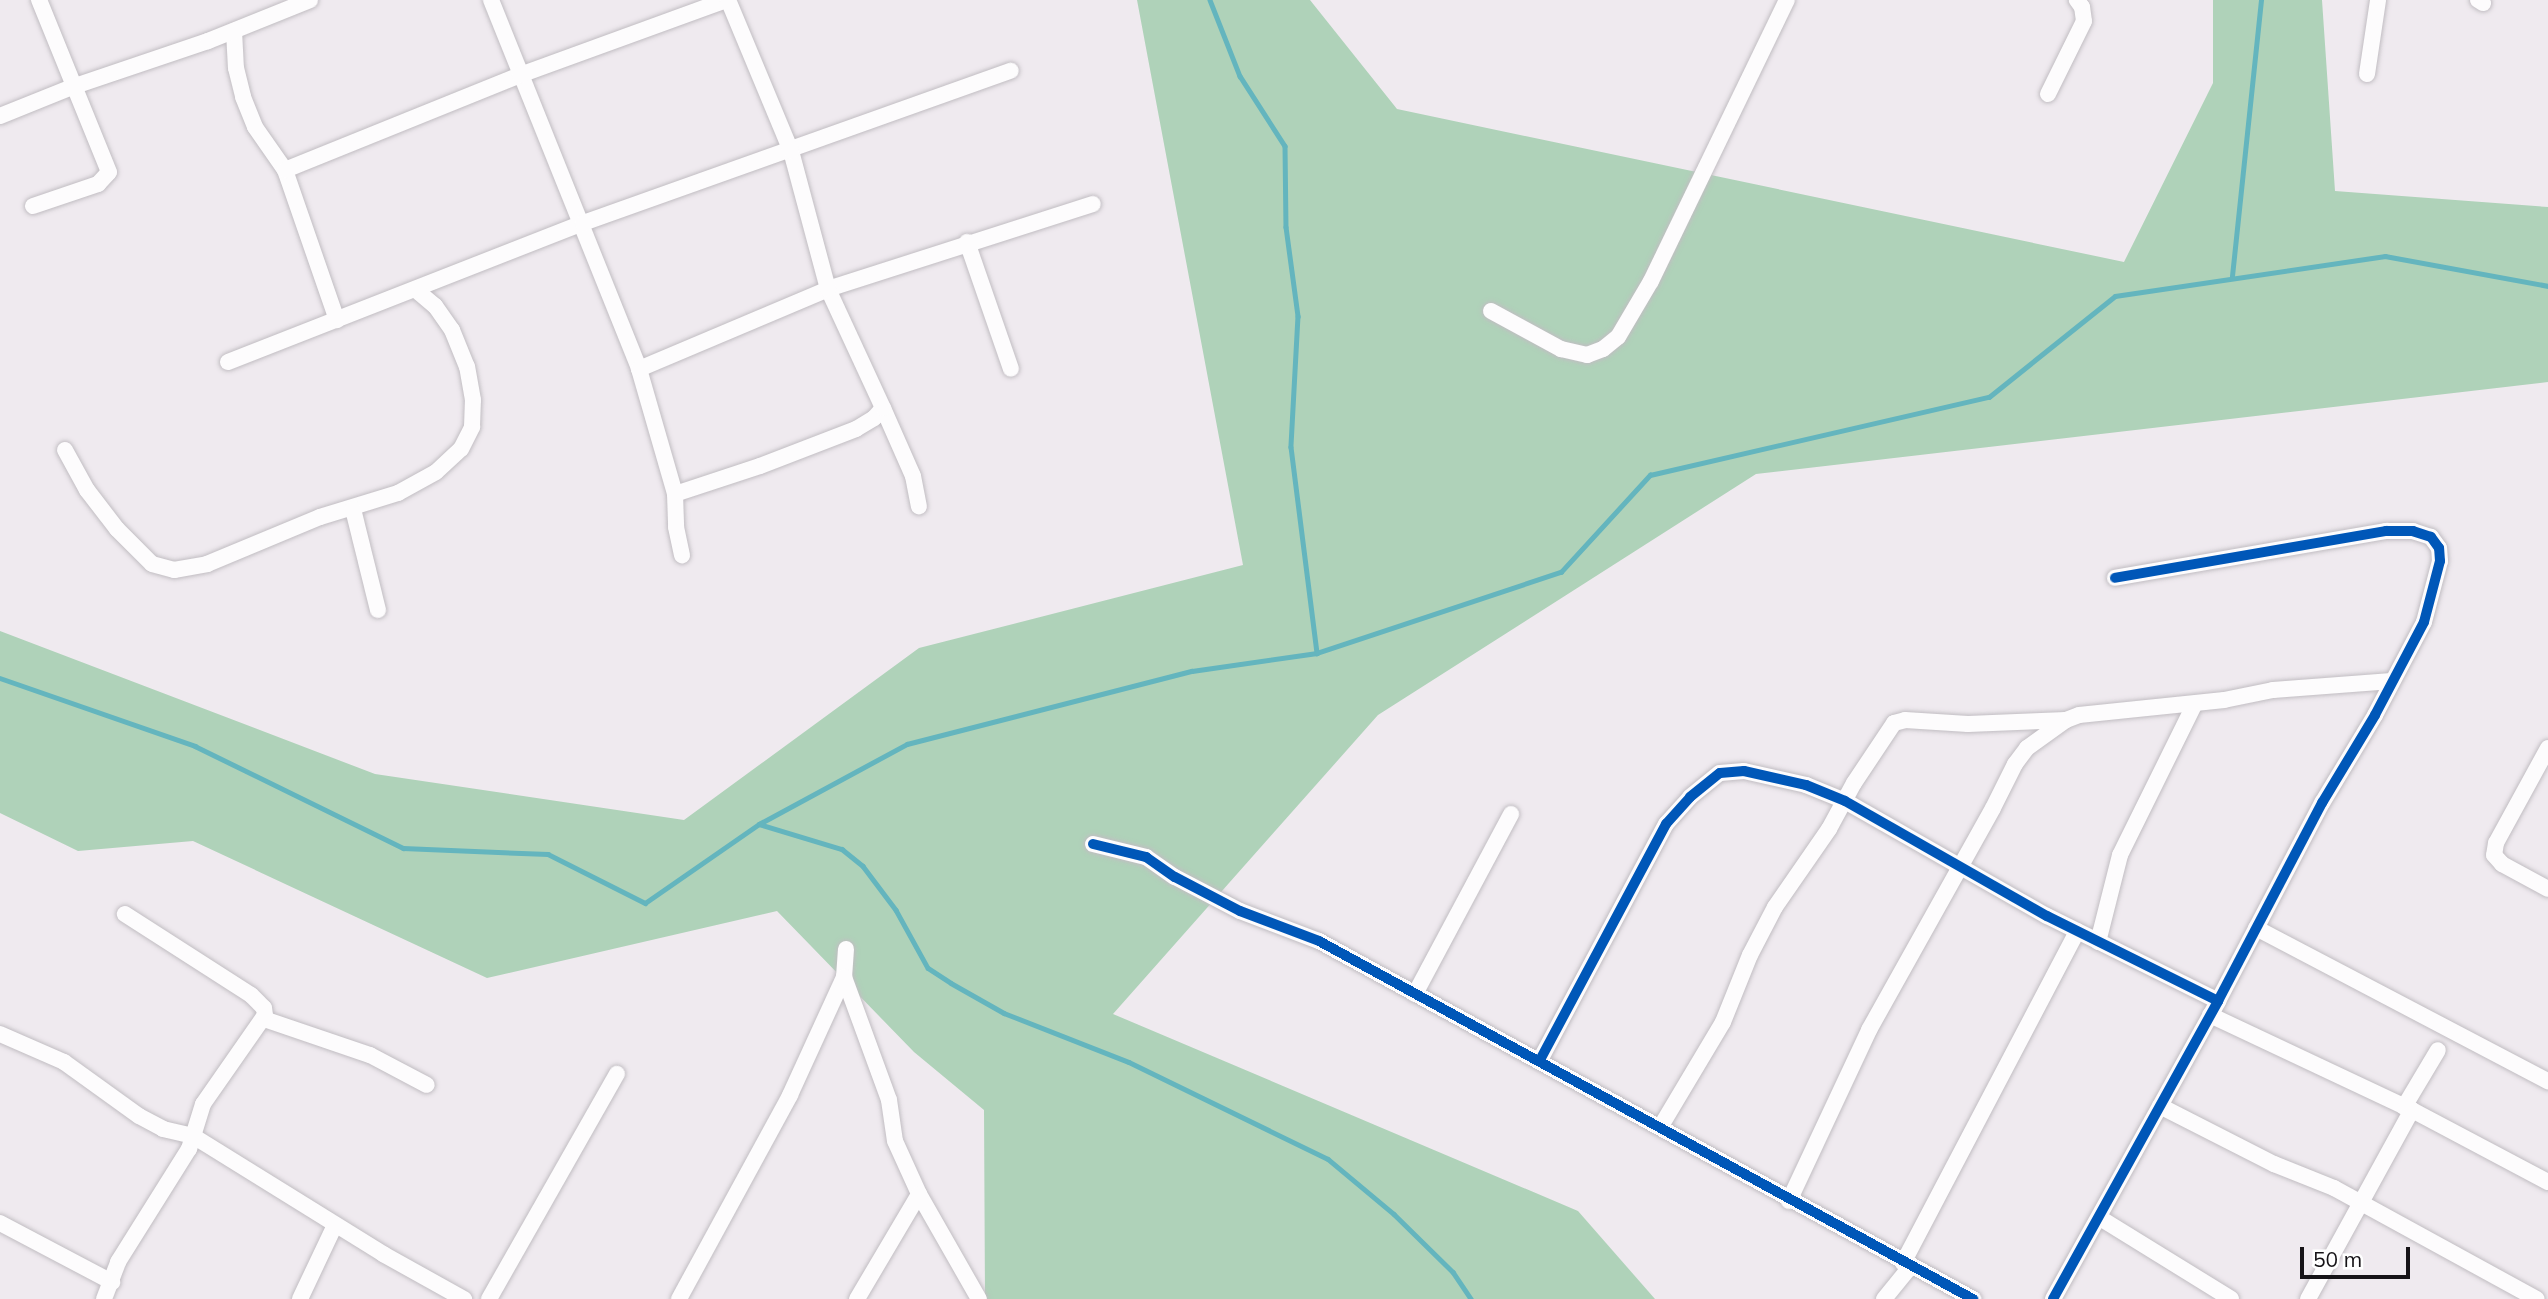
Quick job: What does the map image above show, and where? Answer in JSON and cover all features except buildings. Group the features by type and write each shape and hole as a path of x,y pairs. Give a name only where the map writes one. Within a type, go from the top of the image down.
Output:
{"street":[{"path":"33,206 98,184 109,172 72,87 39,0"},
{"path":"0,116 72,87 234,31 310,0"},
{"path":"491,0 583,223 639,369 675,494 676,527 682,555"},
{"path":"285,170 520,75 727,0 791,151 828,289 913,476 919,506"},
{"path":"1491,311 1561,349 1587,355 1603,349 1618,337 1651,281 1787,0"},
{"path":"2048,94 2084,21 2082,7 2077,0"},
{"path":"2367,74 2378,0"},
{"path":"234,31 236,68 243,97 255,127 285,170 337,320"},
{"path":"228,362 583,223 1012,71"},
{"path":"639,369 828,289 967,242 1093,204"},
{"path":"967,242 1011,369"},
{"path":"65,450 87,490 117,529 152,564 174,570 207,564 310,521 398,493 436,472 461,449 472,426 473,400 467,367 453,331 435,306 416,290"},
{"path":"675,494 760,466 856,429 874,418 883,408"},
{"path":"353,509 378,610"},
{"path":"2053,1299 2214,1008 2322,803 2424,622 2440,561 2439,548 2431,537 2413,531 2386,531 2115,578"},
{"path":"1789,1201 1868,1030 1960,869 2015,764 2027,748 2066,720 2079,715 2194,703 2273,690 2392,681"},
{"path":"2098,942 2120,855 2194,703"},
{"path":"1661,1126 1723,1022 1750,955 1775,907 1894,723 1905,720 1969,724 2066,720"},
{"path":"2548,748 2496,843 2494,855 2501,864 2548,890"},
{"path":"1540,1060 1666,824 1690,797 1720,774 1744,771 1806,785 1845,801 1960,869 2098,942 2214,1008 2548,1182"},
{"path":"1415,994 1511,814"},
{"path":"1093,844 1146,857 1175,877 1240,911 1319,941 1661,1126 1789,1201 1973,1299"},
{"path":"104,1299 118,1262 189,1149 209,1093 264,1019 264,1008 251,995 125,914"},
{"path":"2256,928 2548,1081"},
{"path":"1884,1299 1907,1265 2077,931"},
{"path":"679,1299 790,1096 844,977 846,949"},
{"path":"844,977 889,1100 895,1141 919,1194 979,1299"},
{"path":"264,1019 370,1055 427,1085"},
{"path":"0,1034 64,1062 163,1129 193,1136 335,1224 464,1299"},
{"path":"2308,1299 2361,1203 2438,1050"},
{"path":"489,1299 567,1156 617,1074"},
{"path":"2160,1106 2274,1164 2361,1203 2537,1299"},
{"path":"857,1299 919,1194"},
{"path":"2100,1218 2231,1299"},
{"path":"0,1223 112,1282"},
{"path":"300,1299 335,1224"}],"green space":[{"path":"1137,0 1310,0 1397,109 2124,262 2213,83 2213,0 2322,0 2335,191 2548,207 2548,382 1756,474 1378,715 1113,1014 1578,1211 1655,1299 985,1299 984,1110 914,1052 777,911 487,978 193,841 78,851 0,813 0,631 375,774 684,820 919,648 1243,565"}],"waterway":[{"path":"1210,0 1240,76 1285,146 1286,227 1298,316 1291,447 1317,653"},
{"path":"2232,276 2261,0"},
{"path":"0,678 195,746 403,848 548,854 645,903 759,824 907,744 1192,671 1317,653 1561,572 1650,475 1989,397 2115,296 2385,256 2548,286"},
{"path":"759,824 842,849 863,866 896,910 928,968 951,983 1004,1013 1129,1062 1328,1159 1394,1214 1453,1272 1471,1299"}],"cycle path":[{"path":"2053,1299 2218,1001 2322,803 2375,715 2424,622 2440,561 2439,548 2431,537 2413,531 2386,531 2115,578"},
{"path":"1540,1060 1666,824 1690,797 1720,773 1744,771 1806,785 1845,801 2047,916 2218,1001"},
{"path":"1093,844 1146,857 1175,877 1240,911 1319,941 1973,1299"}]}
